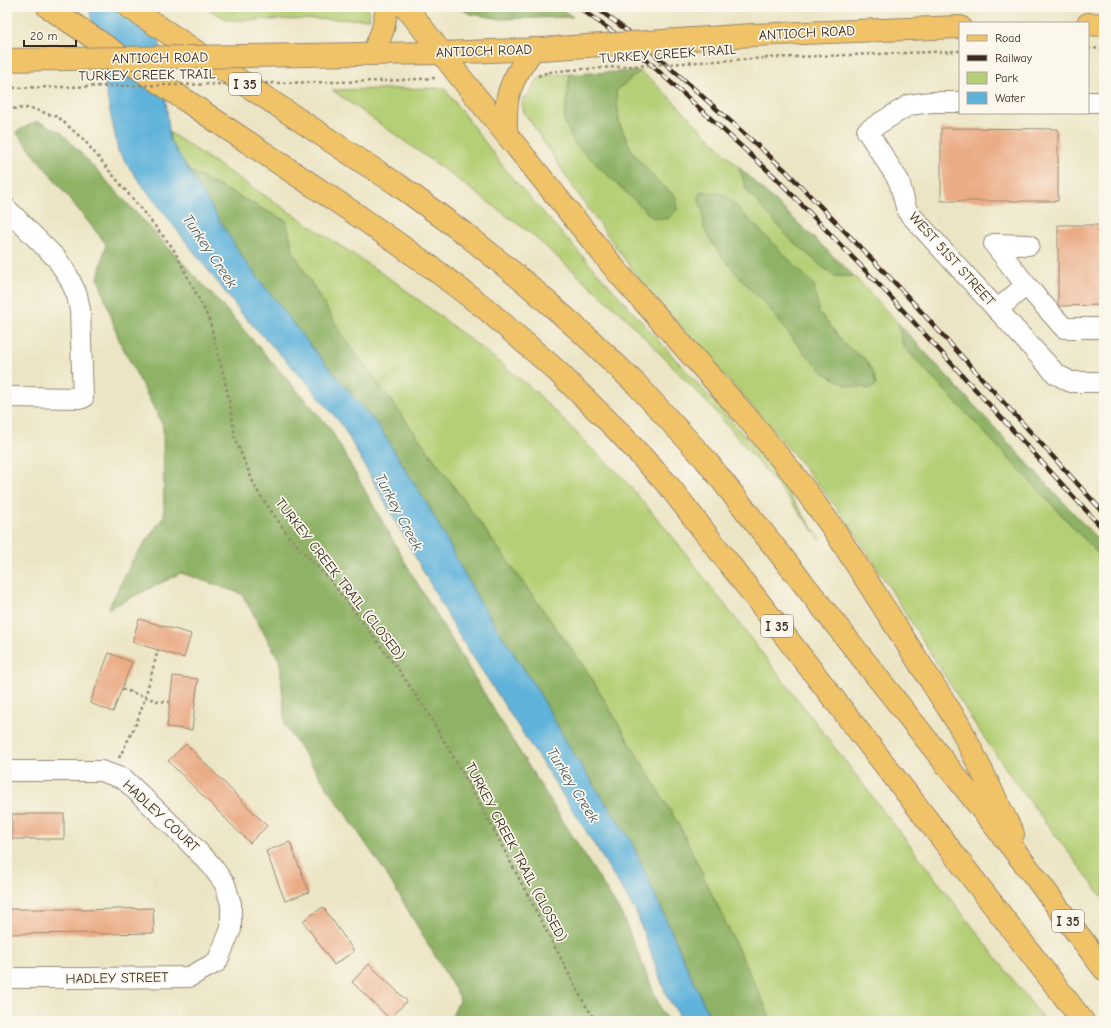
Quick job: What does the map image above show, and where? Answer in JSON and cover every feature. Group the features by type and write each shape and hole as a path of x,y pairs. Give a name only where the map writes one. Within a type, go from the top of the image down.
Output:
{"main road":[{"name":"I 35","path":"48,7 360,217 437,271 486,309 557,371 616,429 669,486 1084,1021"},
{"name":"I 35","path":"129,7 404,189 468,236 510,269 587,336 637,385 705,459 1032,872 1104,969"},
{"path":"368,54 384,29 387,7"},
{"path":"405,7 620,275 745,415 795,476 835,531 959,725 1032,872"},
{"path":"1089,24 1104,25"},
{"name":"ANTIOCH ROAD","path":"7,60 442,53 537,49 753,35 959,26"},
{"path":"506,133 506,108 510,88 517,74 537,49"}],"street":[{"name":"WEST 51ST STREET","path":"959,102 931,102 908,105 867,131 899,181 907,211 1056,374 1071,382 1104,382"},
{"path":"1089,102 1104,102"},
{"path":"7,209 57,259 68,276 76,294 80,310 83,398 7,397"},
{"path":"1029,245 994,244 1026,285 1064,328 1104,328"},
{"path":"997,310 1026,285"},
{"name":"HADLEY COURT","path":"7,771 101,771 124,779 211,865 225,884 231,904 231,929 220,958"},
{"name":"HADLEY STREET","path":"7,978 189,977 218,962 220,958"}],"path":[{"path":"1089,48 1104,48"},
{"name":"TURKEY CREEK TRAIL","path":"569,70 765,58 959,52"},
{"name":"TURKEY CREEK TRAIL","path":"7,88 384,81"},
{"name":"TURKEY CREEK TRAIL (CLOSED)","path":"7,109 30,108 58,117 84,140 174,248 209,320 224,377 232,415 235,439 256,489 290,538 328,579 361,620 426,710 486,815 584,1003 596,1021"},
{"path":"111,775 136,724 145,698 158,650"},
{"path":"122,689 145,698 170,702"}],"green space":[{"path":"204,7 368,7 370,19 228,20"},
{"path":"457,7 558,7 573,17 501,19 471,14"},
{"path":"640,71 655,83 739,167 747,191 833,276 854,276 898,323 903,346 1104,560 1104,899 1018,786 978,729 854,531 823,490 777,434 641,282 578,194 524,112 522,105 523,97 527,97 537,80 548,75 570,74 564,121 677,198 657,181 633,153 619,123 616,91"},
{"path":"640,71 616,91 619,123 633,153 657,181 677,198 677,210 668,219 653,218 575,144 564,121 570,74"},
{"path":"444,88 512,178 761,454 821,540 717,413 623,315 530,233 445,170 332,90"},
{"path":"37,121 61,132 221,304 330,428 410,571 516,746 622,915 662,1012 668,1021 450,1021 460,998 384,870 285,726 280,662 242,594 181,573 108,609 132,561 164,516 163,426 119,340 98,278 106,244 16,132"},
{"path":"169,132 398,284 536,392 622,477 672,536 1045,1021 772,1021 681,829 587,671 345,339 294,254 286,221 188,170 170,140"},
{"path":"739,167 854,276 833,276 791,240 747,191"},
{"path":"188,170 286,221 294,254 345,339 587,671 681,829 772,1021 712,1021 631,841 572,752 537,689 478,599 429,507 380,428 310,345 244,260"},
{"path":"701,191 723,194 814,285 819,312 846,346 865,359 874,374 876,385 871,389 846,385 823,372 804,353 768,307 744,282 713,244 704,229 703,212 698,197"},
{"path":"898,323 1104,546 1104,560 903,346"}],"water":[{"name":"Turkey Creek","path":"89,7 156,7 170,140 244,260 310,345 380,428 429,507 478,599 537,689 572,752 631,841 712,1021 683,1021 667,997 636,912 581,823 457,632 342,425 309,385 242,314 136,177 118,151"}],"building":[{"path":"941,128 1058,129 1058,201 941,201"},
{"path":"1058,225 1104,225 1104,305 1060,306 1058,304"},
{"path":"139,619 191,634 184,658 132,642"},
{"path":"109,653 132,662 113,712 90,703"},
{"path":"173,676 198,679 192,730 167,727"},
{"path":"186,744 267,826 250,843 168,761"},
{"path":"12,814 64,814 64,839 12,839"},
{"path":"290,842 309,892 285,901 266,851"},
{"path":"323,907 354,951 334,965 303,921"},
{"path":"153,908 154,933 7,934 7,909 82,910"},
{"path":"369,964 407,1001 390,1019 352,982"}],"railway":[{"path":"578,7 623,39 775,177 887,293 1104,530"},
{"path":"595,7 637,38 785,170 898,286 1104,513"}]}
